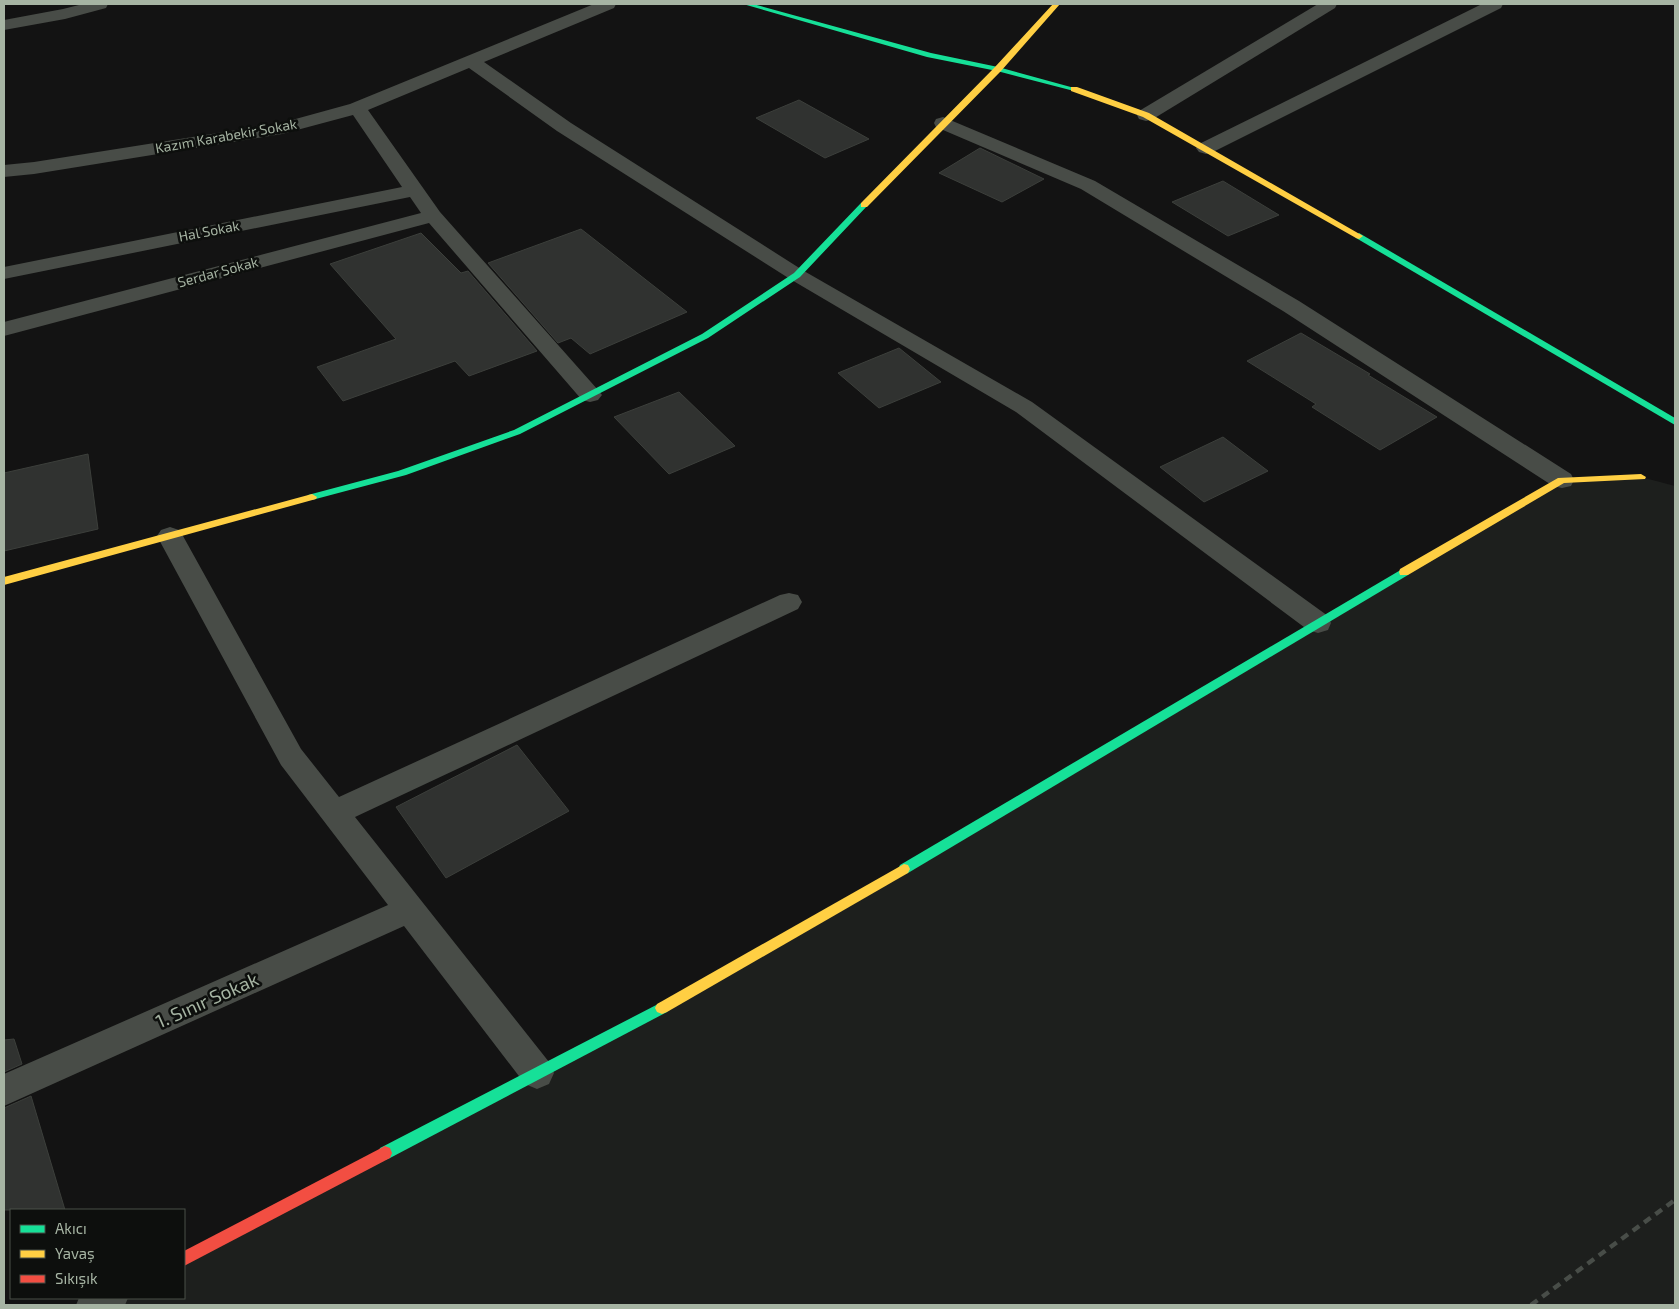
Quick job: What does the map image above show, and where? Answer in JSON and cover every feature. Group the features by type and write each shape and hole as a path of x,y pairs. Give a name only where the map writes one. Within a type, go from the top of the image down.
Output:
{"street":[{"path":"4,25 65,14 100,4"},
{"name":"Kazım Karabekir Sokak","path":"4,171 34,168 282,128 357,108 608,4"},
{"path":"746,4 930,56 998,69 1072,88 1146,115 1206,148 1675,422"},
{"path":"4,582 402,473 517,432 705,336 797,275 943,123 998,69 1057,4"},
{"path":"1146,115 1329,4"},
{"path":"1206,148 1496,4"},
{"path":"470,60 564,127 797,275 1024,408 1318,623"},
{"path":"357,108 433,216 590,395"},
{"path":"943,123 1088,185 1291,306 1562,480"},
{"name":"Hal Sokak","path":"4,273 415,190"},
{"name":"Serdar Sokak","path":"4,329 433,216"},
{"path":"185,1257 667,1005 991,819 1318,623 1562,480 1641,477"},
{"path":"170,536 291,758 537,1073"},
{"path":"334,812 789,602"},
{"name":"1. Sınır Sokak","path":"4,1090 410,909"},
{"path":"95,1305 107,1299"}],"shaded area":[{"path":"1641,477 1675,486 1675,1305 95,1305 107,1299 185,1299 185,1258 667,1005 1562,480"}],"building":[{"path":"799,100 869,139 825,158 756,118"},
{"path":"980,148 1044,179 1002,202 939,173"},
{"path":"1223,181 1279,215 1228,236 1172,202"},
{"path":"581,229 687,312 590,354 571,338 558,343 488,263"},
{"path":"421,233 461,273 468,271 537,351 469,376 455,361 343,401 317,367 396,339 330,264"},
{"path":"1301,333 1437,417 1380,450 1312,407 1316,404 1247,361"},
{"path":"899,348 941,382 879,408 838,373"},
{"path":"679,392 735,446 669,474 614,417"},
{"path":"1223,437 1268,471 1204,502 1160,467"},
{"path":"88,454 98,529 4,551 4,473"},
{"path":"517,745 569,811 446,878 396,807"},
{"path":"14,1039 22,1064 4,1072 4,1040"},
{"path":"31,1096 65,1209 4,1210 4,1108"}],"railway":[{"path":"1531,1305 1675,1200"}],"traffic: fast":[{"path":"746,4 930,55 998,69 1074,89"},
{"path":"312,497 402,473 517,432 705,336 797,275 864,205"},
{"path":"1359,236 1675,422"},
{"path":"904,869 1404,572"},
{"path":"385,1153 662,1008"}],"traffic: slow":[{"path":"864,205 998,69 1057,4"},
{"path":"1074,89 1146,115 1359,236"},
{"path":"1404,572 1562,480 1641,477"},
{"path":"4,581 312,497"},
{"path":"662,1008 904,869"}],"traffic: jam":[{"path":"185,1258 385,1153"}]}
